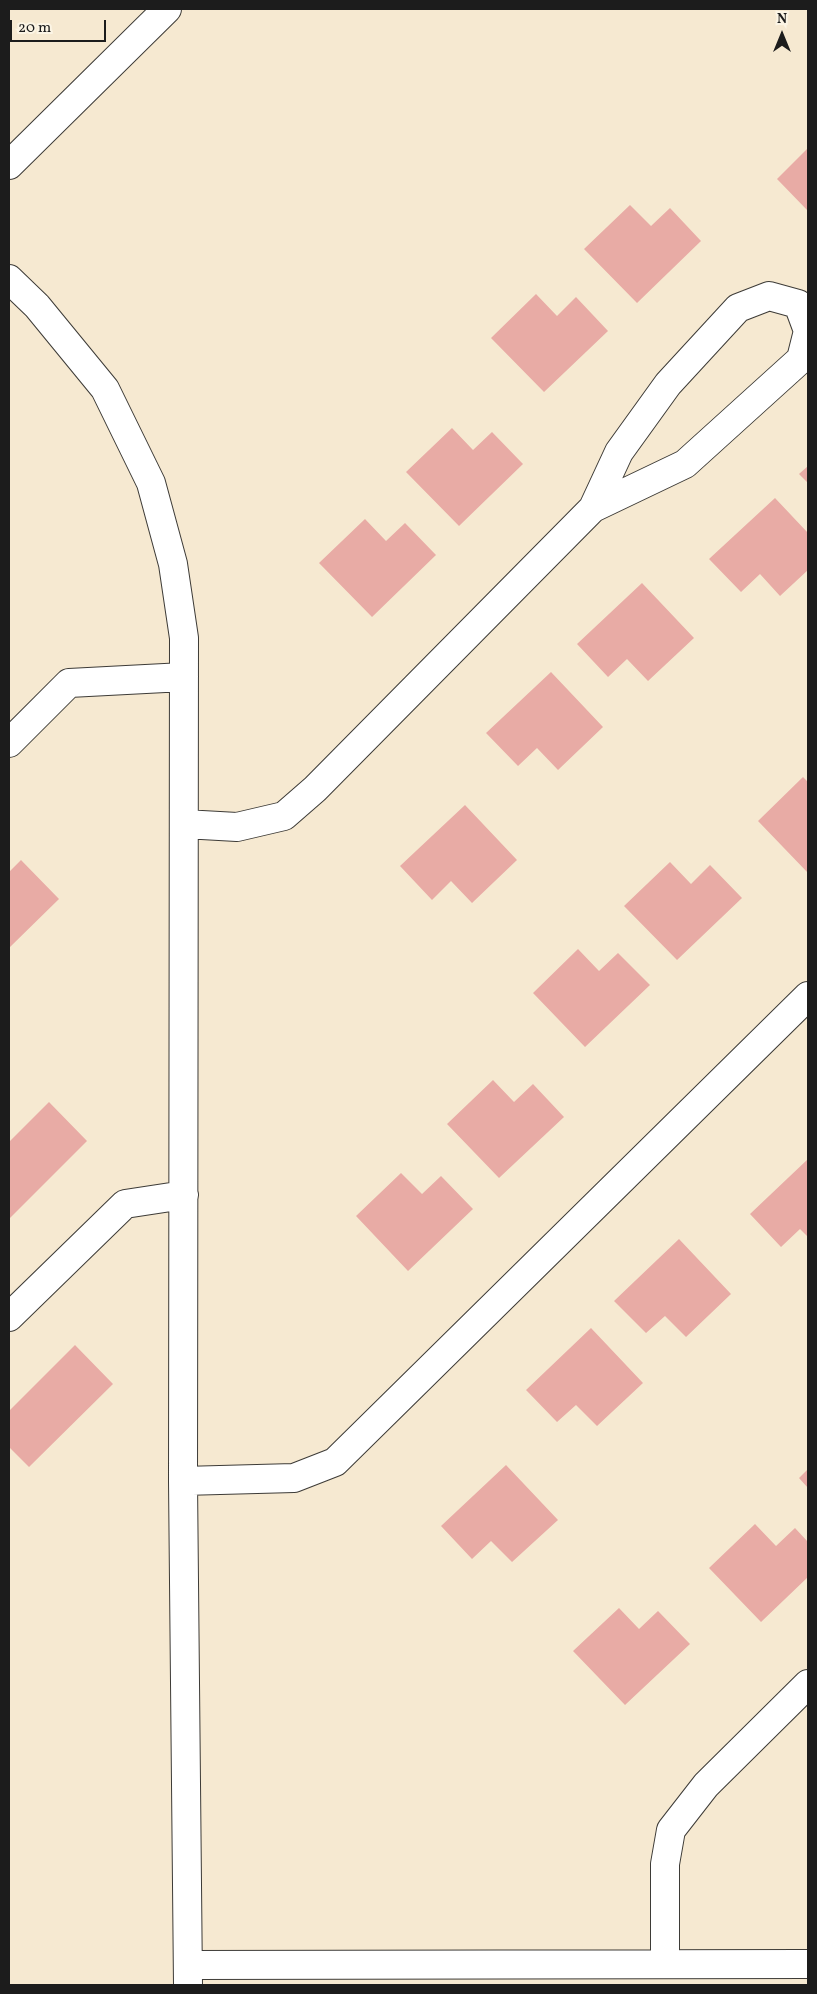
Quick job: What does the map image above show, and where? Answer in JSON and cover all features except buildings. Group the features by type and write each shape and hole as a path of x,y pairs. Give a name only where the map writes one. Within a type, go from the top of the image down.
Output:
{"street":[{"path":"9,165 167,9"},
{"path":"9,279 37,306 105,389 151,483 173,564 184,638 184,1481 188,1975 665,1964 808,1964"},
{"path":"184,824 237,827 284,816 315,789 593,508 685,464 801,360 808,331 798,304 769,296 738,308 668,384 618,452 593,508"},
{"path":"9,743 69,683 184,677"},
{"path":"184,1481 294,1478 335,1462 808,996"},
{"path":"9,1317 125,1204 184,1195"},
{"path":"665,1964 665,1864 671,1830 706,1785 808,1684"}]}
